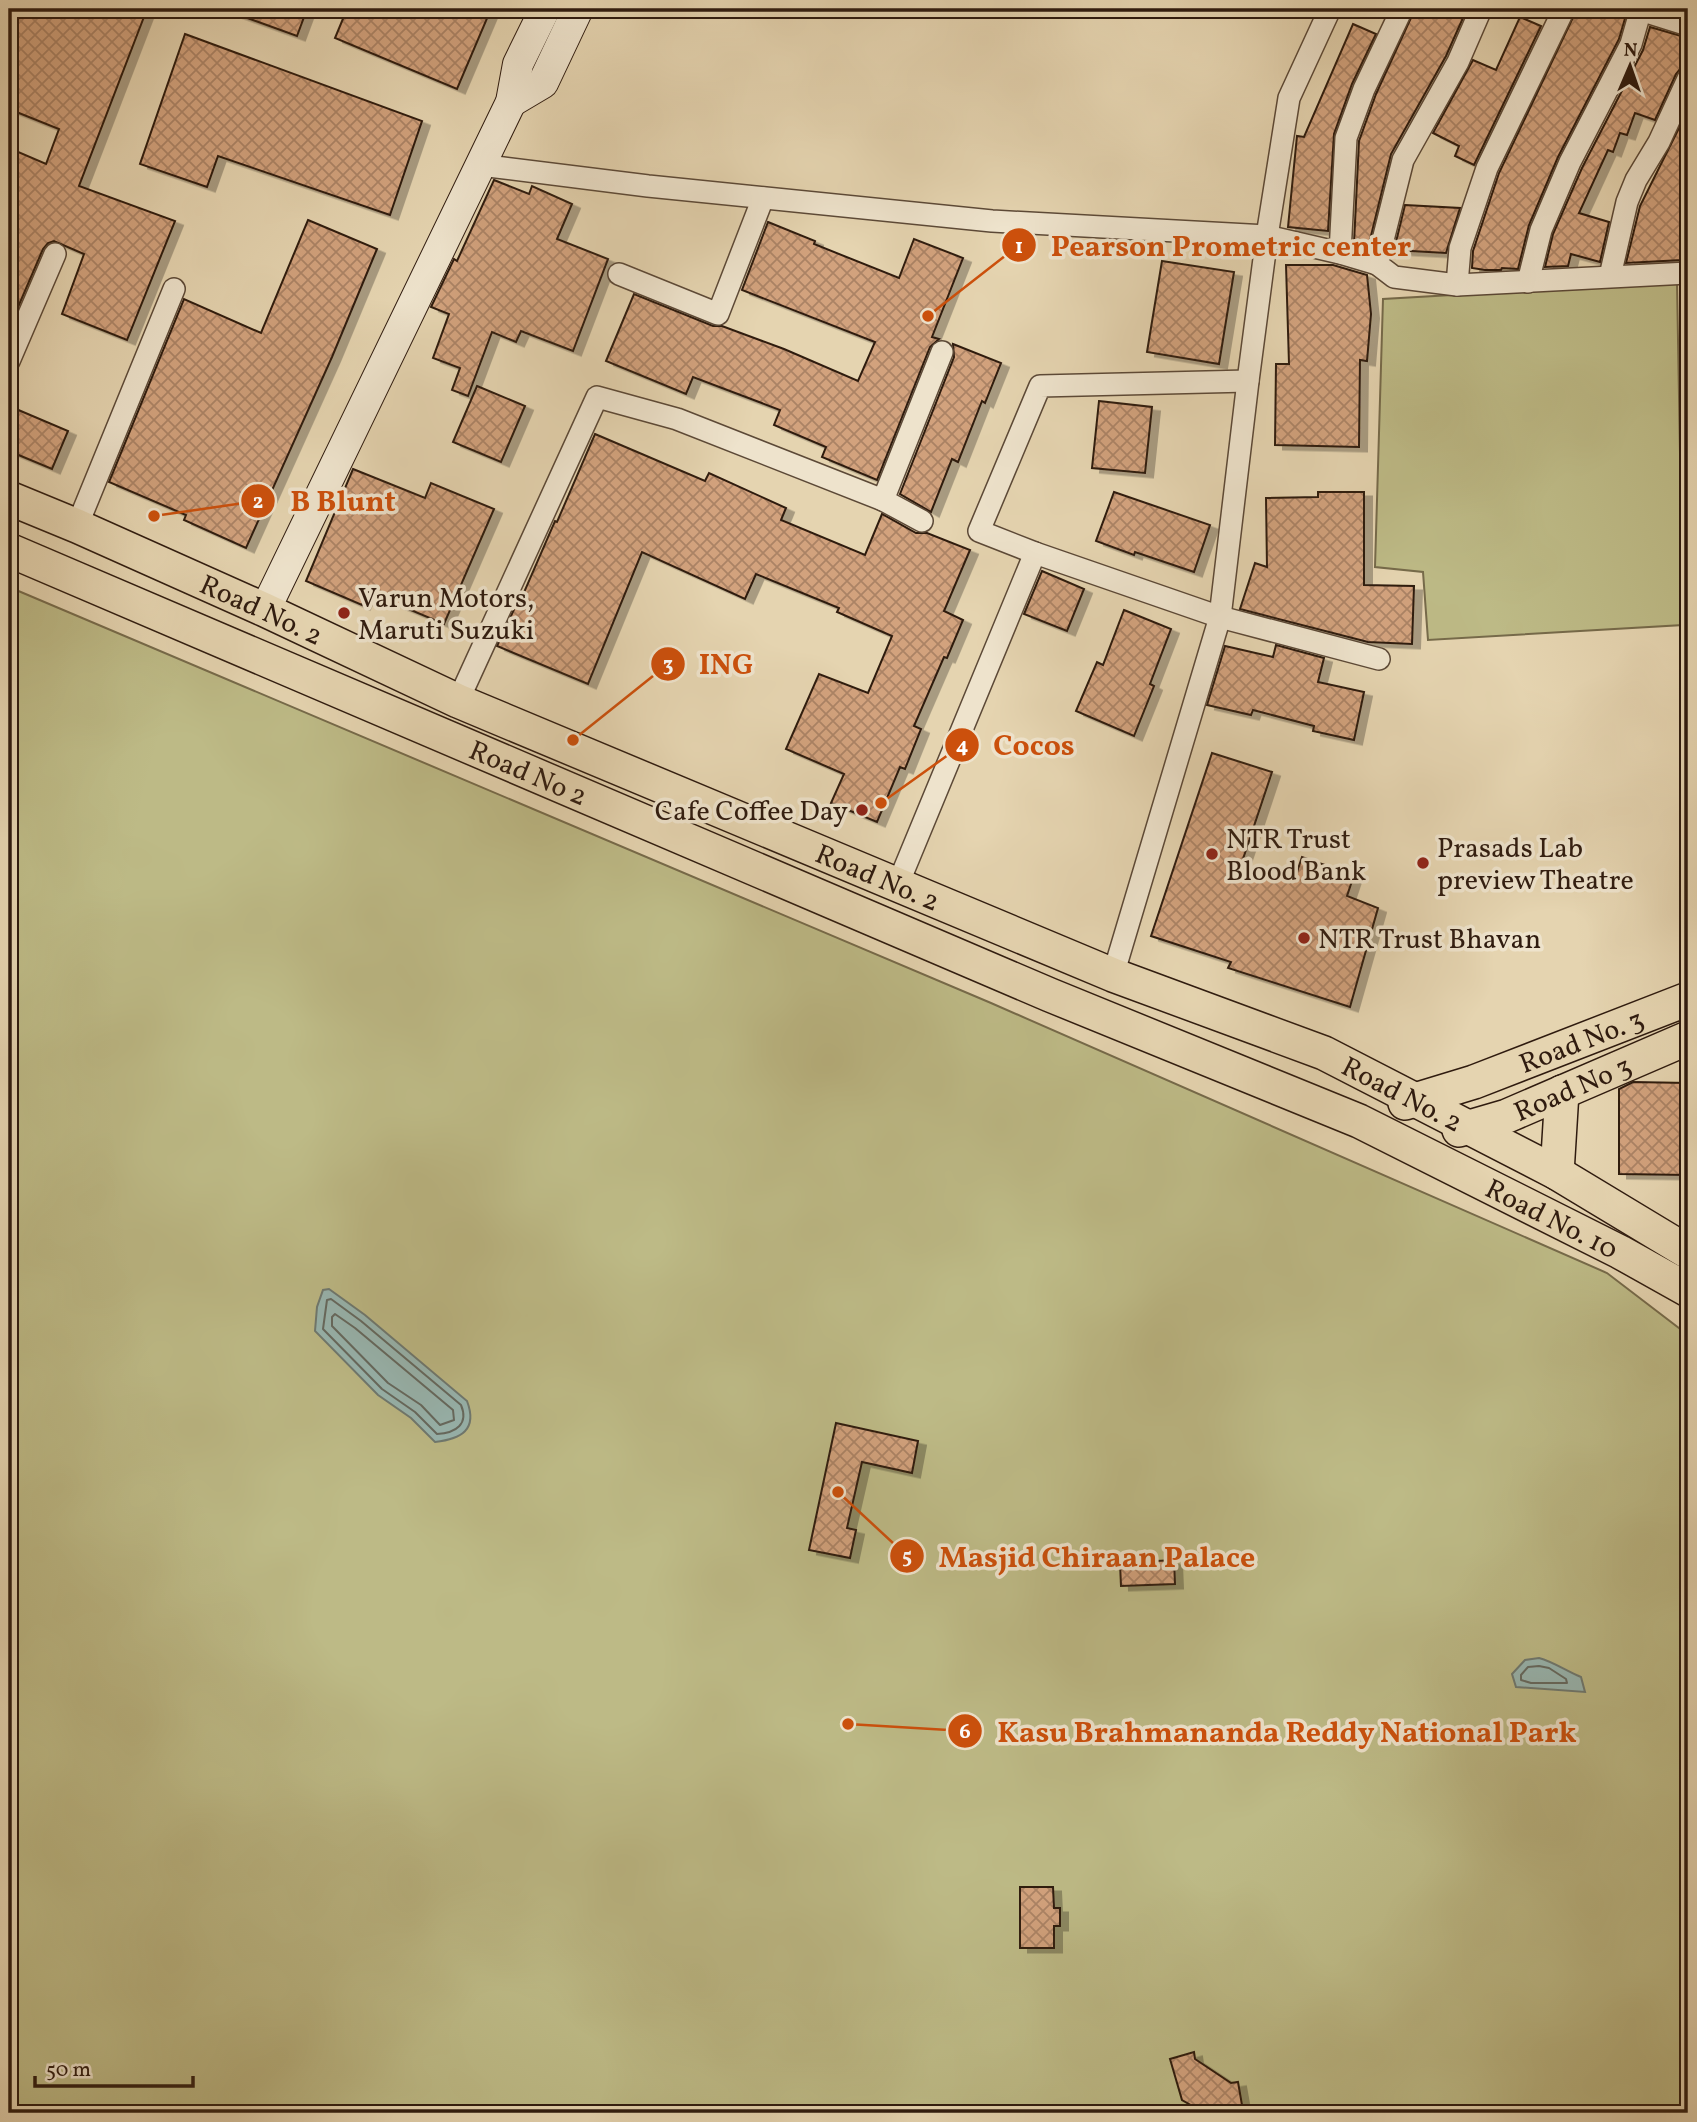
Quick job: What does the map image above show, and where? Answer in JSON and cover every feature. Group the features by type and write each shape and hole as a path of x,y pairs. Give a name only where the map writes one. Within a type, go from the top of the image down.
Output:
{"main road":[{"path":"265,610 511,102 518,64 545,9"},
{"path":"511,102 543,83 578,9"},
{"name":"Road No. 2","path":"9,498 265,610 458,701 1113,975 1324,1053 1467,1128 1517,1151"},
{"name":"Road No 2","path":"9,550 1050,995 1359,1121"},
{"name":"Road No. 3","path":"1359,1121 1416,1099 1474,1082 1688,999"},
{"name":"Road No 3","path":"1414,1147 1507,1116 1688,1038"},
{"path":"1324,1053 1420,1078 1474,1082"},
{"path":"1557,1173 1562,1092"},
{"path":"1359,1121 1414,1147"},
{"name":"Road No. 10","path":"1414,1147 1620,1252 1688,1290"},
{"name":"Road No. 10","path":"1517,1151 1688,1252"}],"street":[{"path":"1113,975 1220,617 1267,236 1289,98 1330,9"},
{"path":"1340,253 1346,138 1364,89 1402,9"},
{"path":"1377,264 1403,160 1458,62 1481,9"},
{"path":"1457,285 1460,247 1487,168 1564,9"},
{"path":"1528,282 1541,230 1570,162 1631,44 1639,9 1688,25"},
{"path":"1609,276 1627,202 1688,79"},
{"path":"480,165 992,221 1267,236 1377,264 1394,277 1457,285 1688,273"},
{"path":"619,274 718,314 763,198"},
{"path":"9,361 55,254"},
{"path":"77,526 174,289"},
{"path":"883,500 942,352"},
{"path":"1248,381 1040,386 979,531 1220,617 1380,659"},
{"path":"458,701 597,397 677,419 883,500 922,521"},
{"path":"898,884 1035,553"}],"shaded area":[{"path":"1677,282 1683,625 1428,640 1423,572 1375,567 1383,299"},
{"path":"9,587 991,1003 1607,1273 1688,1335 1688,2113 9,2113"}],"water":[{"path":"329,1289 365,1315 467,1401 470,1419 465,1431 453,1438 435,1442 411,1418 378,1395 315,1331 317,1307 323,1290"},
{"path":"1539,1658 1581,1677 1585,1692 1516,1687 1512,1674 1525,1660"}],"building":[{"path":"9,9 147,9 79,186 175,221 127,340 62,314 84,254 54,241 43,249 9,328 9,148 46,164 59,129 9,109"},
{"path":"228,9 307,9 297,36"},
{"path":"347,9 491,9 457,89 335,38"},
{"path":"1415,9 1467,9 1446,56 1391,154 1368,248 1354,243 1359,141 1376,94"},
{"path":"1577,9 1624,10 1626,15 1619,39 1558,157 1529,225 1518,269 1472,268 1473,251 1499,173"},
{"path":"1520,17 1541,26 1474,165 1455,156 1459,146 1433,133 1473,60 1496,70"},
{"path":"1353,24 1376,34 1352,84 1334,134 1328,231 1288,227 1297,136 1304,137"},
{"path":"1650,27 1688,38 1688,66 1681,68 1676,74 1655,120 1635,113 1627,135 1620,133 1613,152 1608,150 1579,213 1609,222 1600,262 1571,254 1568,266 1545,267 1553,234 1582,168 1643,50"},
{"path":"185,34 422,121 390,215 218,156 207,187 140,164"},
{"path":"1688,110 1688,230 1682,260 1626,263 1640,206"},
{"path":"494,180 529,194 532,186 572,204 557,239 608,259 573,351 521,331 516,342 492,332 468,396 452,390 460,368 433,358 449,314 431,307 454,259 457,261"},
{"path":"1405,205 1460,208 1446,253 1394,250"},
{"path":"308,220 377,249 332,357 246,548 184,520 186,515 109,482 184,299 261,333"},
{"path":"768,222 815,241 814,244 899,278 914,239 963,258 932,337 939,339 930,347 877,480 822,457 826,447 774,425 780,410 693,377 686,394 606,361 634,294 713,326 722,326 784,349 858,381 875,342 742,290"},
{"path":"1162,261 1234,272 1219,364 1147,352"},
{"path":"1286,265 1333,265 1367,275 1371,314 1367,361 1360,360 1359,447 1275,445 1276,364 1289,364"},
{"path":"953,344 1001,363 985,403 982,401 958,462 952,459 931,512 900,494 954,357"},
{"path":"477,386 525,406 501,462 453,442"},
{"path":"1099,401 1152,407 1145,473 1092,468"},
{"path":"9,406 68,431 52,469 9,451"},
{"path":"595,434 705,481 709,473 786,508 781,520 865,555 882,514 916,533 927,533 970,550 944,611 963,620 914,726 921,729 905,769 900,767 877,822 831,803 844,774 786,749 819,674 868,693 892,636 837,612 839,608 756,574 745,599 642,552 588,684 497,646 517,603 519,604 555,521 557,522"},
{"path":"353,469 425,498 431,483 494,509 444,624 368,592 362,605 306,581"},
{"path":"1114,492 1210,525 1194,572 1096,541"},
{"path":"1318,492 1364,492 1364,585 1414,586 1412,644 1368,642 1240,609 1255,563 1267,567 1266,498 1318,497"},
{"path":"1042,571 1084,589 1067,631 1024,614"},
{"path":"1124,610 1171,629 1150,684 1154,686 1134,736 1076,711 1097,662 1103,665"},
{"path":"1276,645 1324,658 1318,682 1364,692 1354,740 1313,731 1314,726 1253,710 1251,715 1207,705 1225,646 1273,657"},
{"path":"1212,753 1272,772 1240,868 1295,878 1302,857 1354,875 1347,896 1378,908 1350,1007 1228,968 1231,962 1151,936"},
{"path":"1633,1082 1688,1083 1688,1175 1619,1174 1619,1089"},
{"path":"836,1423 918,1441 912,1473 862,1462 847,1528 856,1530 850,1558 809,1550"},
{"path":"1174,1560 1175,1584 1121,1586 1120,1563"},
{"path":"1020,1887 1053,1887 1054,1908 1060,1908 1060,1926 1054,1926 1054,1948 1020,1948"},
{"path":"1194,2052 1195,2059 1231,2083 1238,2082 1242,2105 1203,2112 1182,2100 1170,2059"}],"place":[{"name":"Pearson Prometric center","path":"928,316"},
{"name":"B Blunt","path":"154,516"},
{"name":"Varun Motors, Maruti Suzuki","path":"344,613"},
{"name":"ING","path":"573,740"},
{"name":"Cocos","path":"881,803"},
{"name":"Cafe Coffee Day","path":"862,810"},
{"name":"NTR Trust Blood Bank","path":"1212,854"},
{"name":"Prasads Lab preview Theatre","path":"1423,863"},
{"name":"NTR Trust Bhavan","path":"1304,938"},
{"name":"Masjid Chiraan Palace","path":"838,1492"},
{"name":"Kasu Brahmananda Reddy National Park","path":"848,1724"}]}
